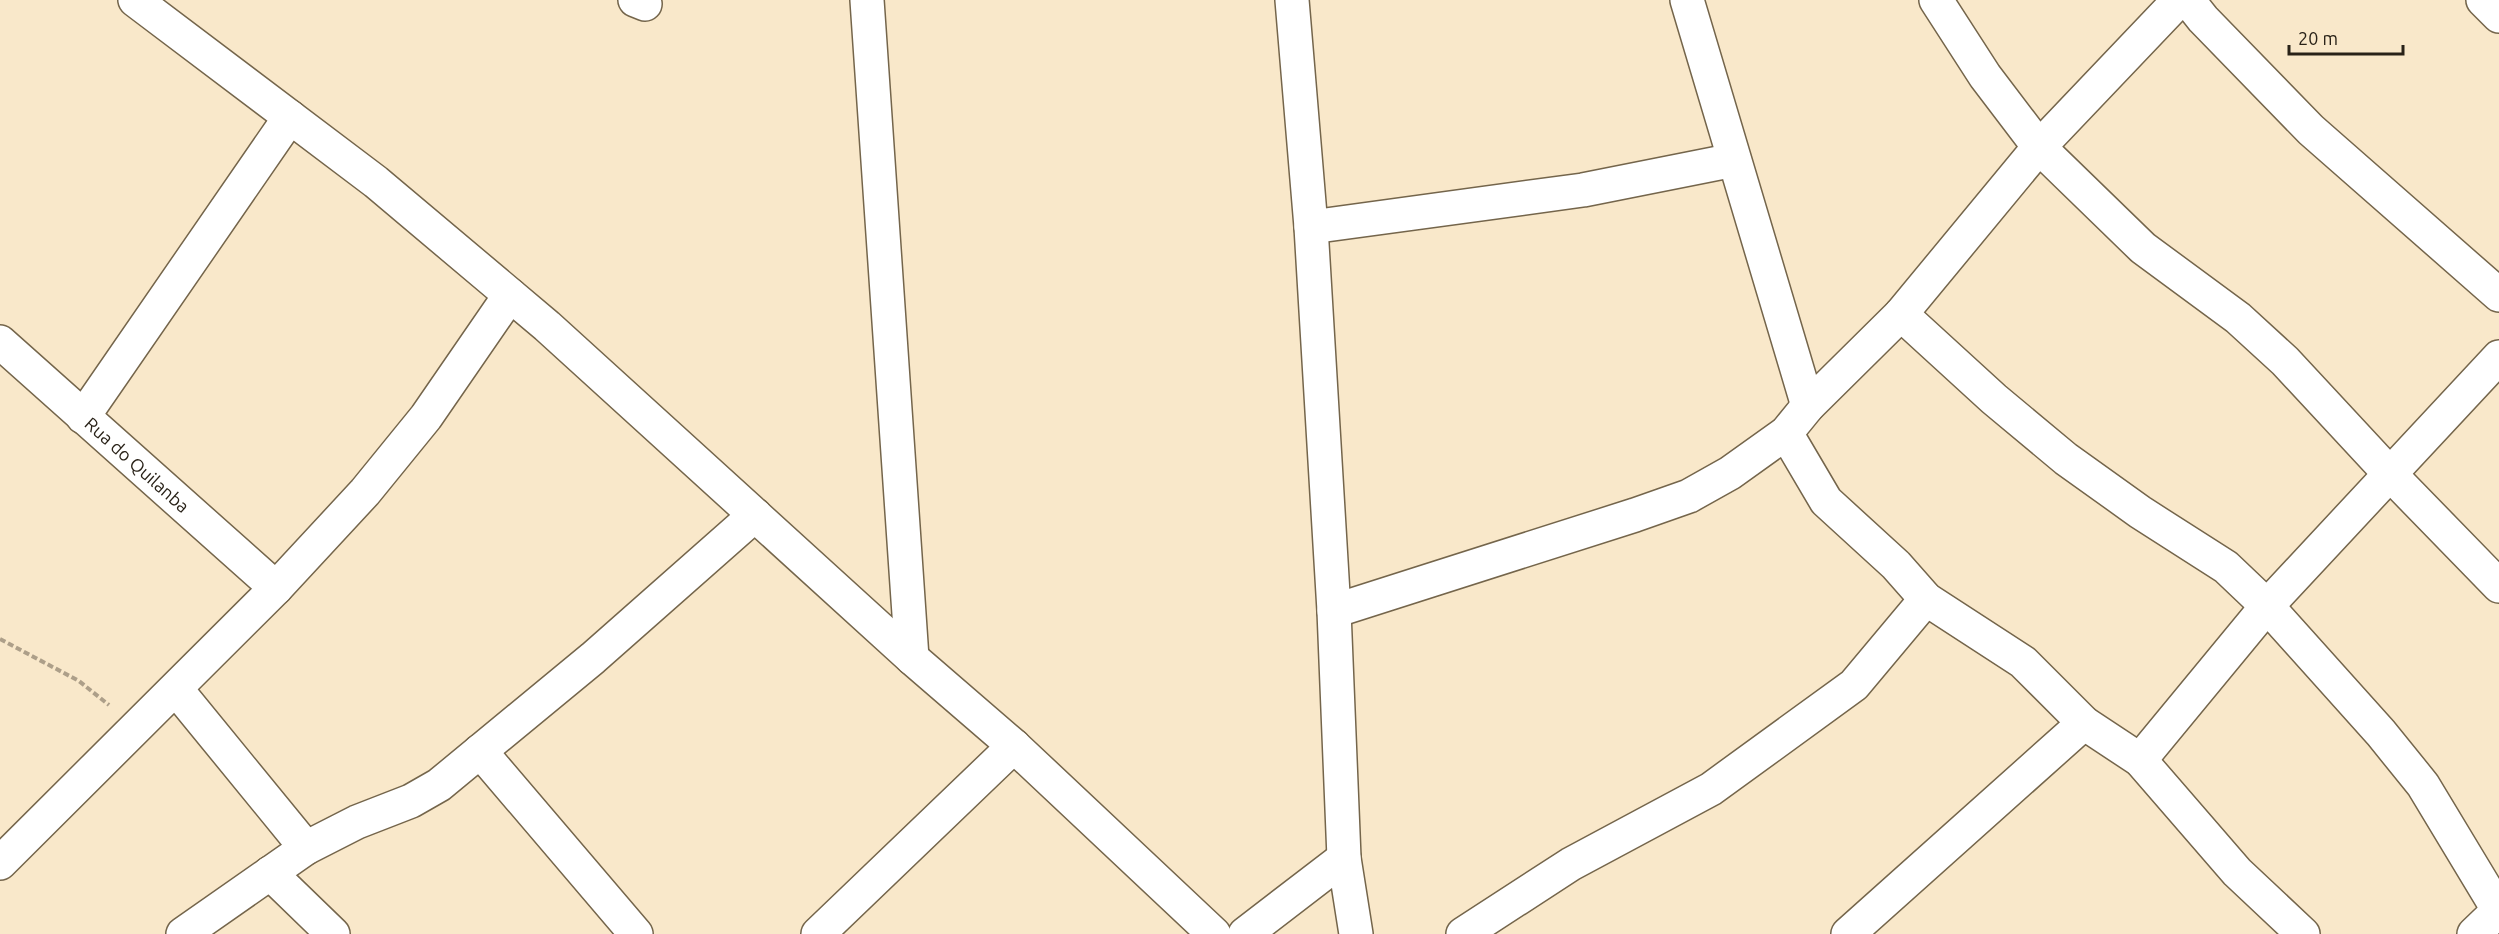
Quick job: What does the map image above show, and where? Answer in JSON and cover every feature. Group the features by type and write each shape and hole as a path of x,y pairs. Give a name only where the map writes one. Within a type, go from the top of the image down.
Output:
{"street":[{"path":"867,0 912,658"},
{"path":"1292,0 1311,227 1334,611 1344,858 1356,934"},
{"path":"1687,0 1808,406"},
{"path":"1936,0 1985,76 2039,147 2143,248 2238,318 2285,361 2499,586"},
{"path":"1334,611 1689,496 1730,473 1786,433 1808,406 1901,314 2039,147 2179,0"},
{"path":"2188,0 2203,19 2311,130 2499,295"},
{"path":"2483,0 2499,16"},
{"path":"148,5 376,182 510,295 912,658 1014,746 1215,934"},
{"path":"82,417 290,117"},
{"path":"1311,227 1583,190 1734,160"},
{"path":"0,863 276,588 365,492 426,417 510,295"},
{"path":"1901,314 1994,399 2067,459 2139,512 2226,567 2267,606 2381,733 2423,785 2499,910 2474,934"},
{"name":"Rua do Quilanba","path":"0,342 276,588"},
{"path":"2140,760 2267,606 2499,357"},
{"path":"1786,433 1826,501 1896,565 1926,599 2023,662 2084,723 2140,760 2237,872 2303,934"},
{"path":"183,934 306,848 357,822 411,801 440,786 593,658 755,515"},
{"path":"1463,934 1571,864 1711,789 1854,685 1926,599"},
{"path":"176,688 306,848"},
{"path":"1848,934 2084,723"},
{"path":"818,934 1014,746"},
{"path":"480,751 636,934"},
{"path":"1245,934 1344,858"},
{"path":"270,873 333,934"}],"path":[{"path":"0,639 79,681 137,728"}]}
